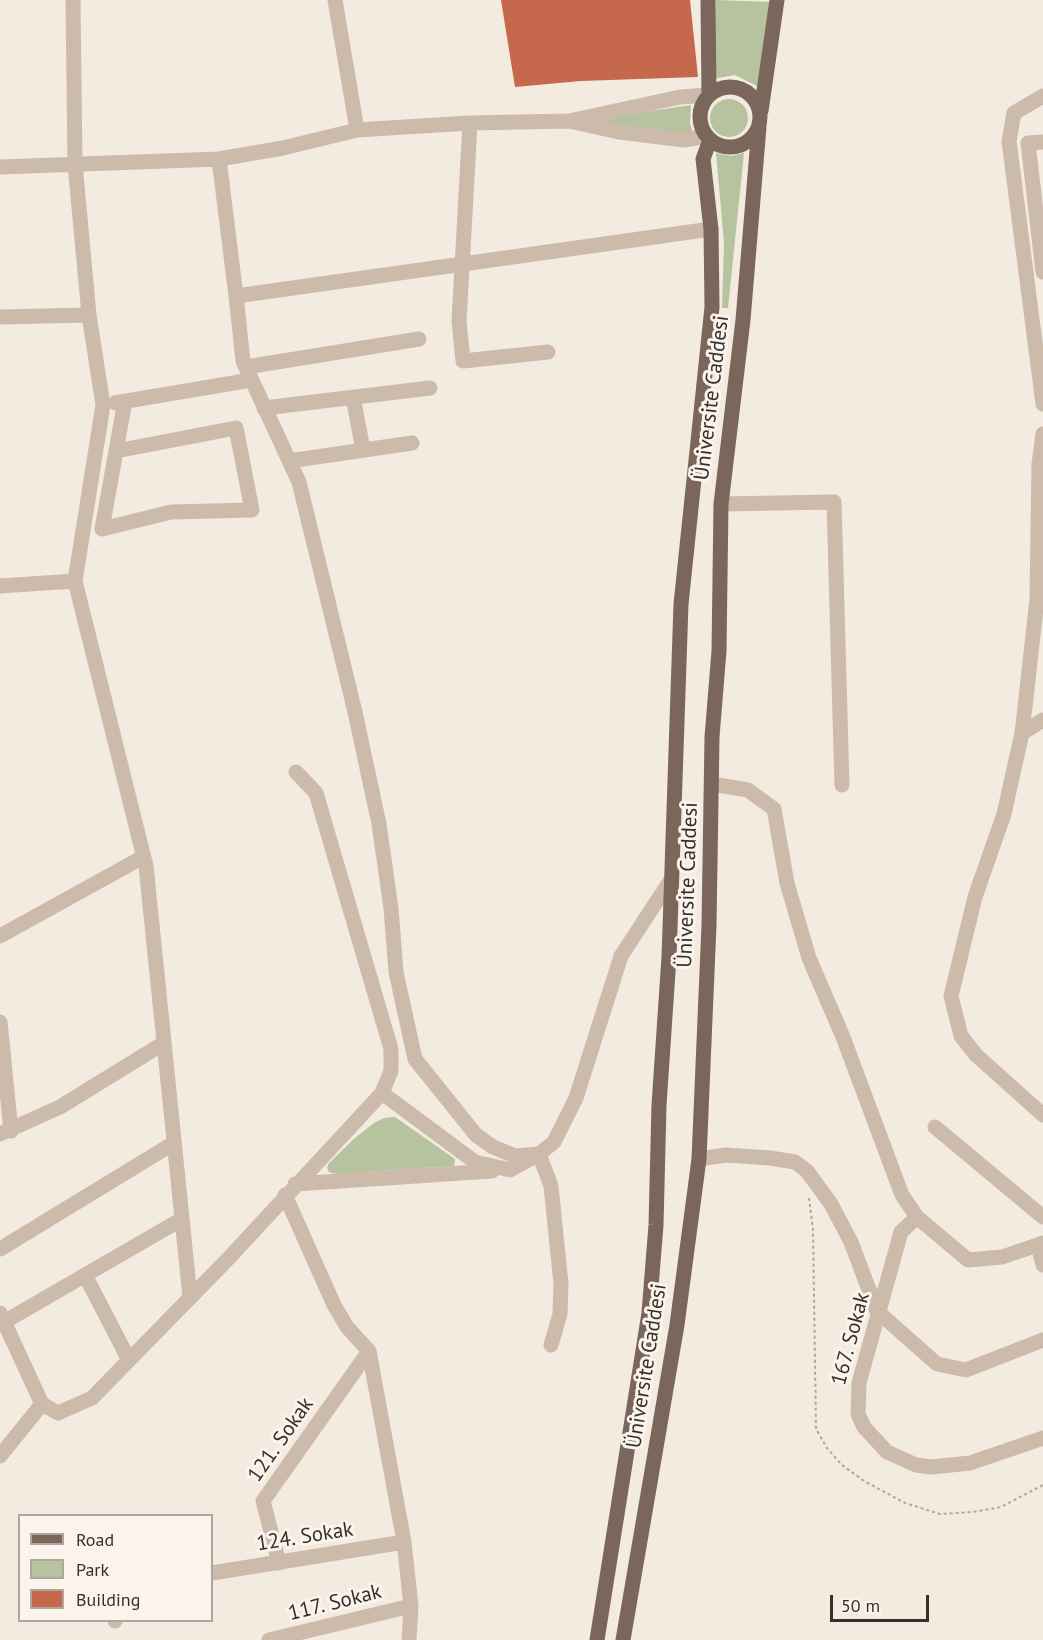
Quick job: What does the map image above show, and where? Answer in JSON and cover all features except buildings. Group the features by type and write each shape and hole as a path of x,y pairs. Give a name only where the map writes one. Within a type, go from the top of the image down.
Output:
{"main road":[{"name":"Üniversite Caddesi","path":"597,1640 649,1313 656,1225 659,1105 669,957 681,604 712,307 711,230 703,159 708,138 700,123 700,112 709,95 708,0"},
{"name":"Üniversite Caddesi","path":"623,1640 677,1325 699,1159 712,737 719,651 721,504 743,320 760,122 777,0"},
{"path":"708,138 728,147 738,147 747,142 760,122 754,99 738,88 728,87 709,95"}],"street":[{"path":"72,0 75,164 89,315 103,405 75,581 143,856 190,1297"},
{"path":"335,0 357,130"},
{"path":"0,167 219,159 283,148 357,130 470,123 569,121 680,97 709,95"},
{"path":"1043,96 1014,113 1009,141 1043,404"},
{"path":"569,121 619,132 684,140 708,138"},
{"path":"470,123 459,321 463,361 548,352"},
{"path":"1043,142 1028,143 1043,272"},
{"path":"219,159 248,374 299,482 379,824 391,908 396,972 415,1059 476,1135 493,1147 515,1156 539,1154"},
{"path":"236,296 461,262 711,230"},
{"path":"0,317 89,315"},
{"path":"103,405 419,339"},
{"path":"264,408 430,388"},
{"path":"353,397 363,450"},
{"path":"116,452 236,428 252,510 171,512 102,529 125,401"},
{"path":"1043,434 1039,464 1037,611 1022,733 1004,814 975,897 951,996 961,1036 976,1055 1043,1115"},
{"path":"289,461 412,443"},
{"path":"721,504 834,502 842,785"},
{"path":"0,586 75,581"},
{"path":"1022,733 1043,720"},
{"path":"182,1219 85,1275 2,1317 42,1404 58,1413 92,1398 382,1093 391,1071 388,1038 315,793 296,772"},
{"path":"712,784 748,790 774,809 788,883 810,958 843,1037 902,1195 917,1216 968,1260 1002,1257 1041,1244 1043,1265"},
{"path":"0,936 143,856"},
{"path":"290,1190 510,1170 539,1154 554,1142 576,1098 621,956 670,881"},
{"path":"0,1022 5,1132 60,1107 164,1043"},
{"path":"382,1093 475,1162 510,1170"},
{"path":"935,1127 1043,1217"},
{"path":"0,1249 174,1143"},
{"path":"539,1154 552,1186 561,1284 560,1314 551,1345"},
{"path":"699,1159 726,1155 770,1158 795,1162 807,1171 831,1204 851,1242 877,1311 937,1364 952,1369 978,1366 1043,1340"},
{"path":"290,1190 334,1305 346,1327 369,1351 404,1542 411,1606 409,1640"},
{"name":"167. Sokak","path":"917,1216 900,1232 886,1290 877,1311 857,1400 858,1414 864,1426 887,1452 916,1465 952,1467 1043,1438"},
{"path":"85,1275 129,1360"},
{"name":"121. Sokak","path":"279,1563 263,1501 369,1351"},
{"path":"0,1456 42,1404"},
{"name":"124. Sokak","path":"213,1573 404,1542"},
{"name":"117. Sokak","path":"269,1640 411,1606"}],"green space":[{"path":"716,0 772,2 757,86 735,75 713,79"},
{"path":"729,99 742,105 748,118 742,131 729,137 716,131 710,118 716,105"},
{"path":"691,105 690,123 693,134 585,121"},
{"path":"716,153 731,156 744,153 728,308 722,308 724,243"},
{"path":"395,1117 455,1159 454,1166 336,1174 329,1172 327,1168 329,1163 355,1138 374,1123 384,1118"}]}
